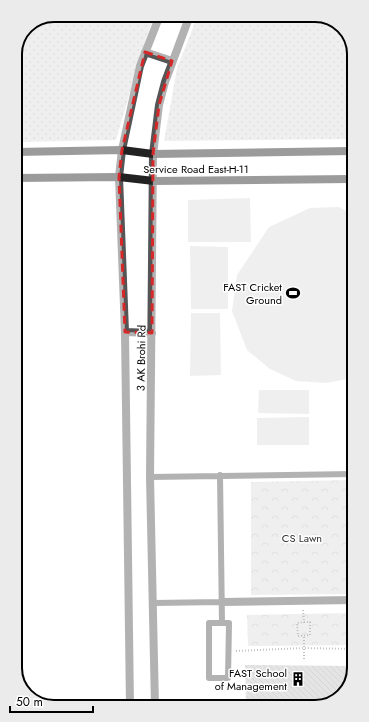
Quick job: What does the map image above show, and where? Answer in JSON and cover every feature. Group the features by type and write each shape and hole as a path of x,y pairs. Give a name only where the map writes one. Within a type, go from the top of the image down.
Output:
{"main road":[{"name":"Service Road East-H-11","path":"22,152 122,150 154,154 347,151"},
{"name":"Service Road East-H-11","path":"22,178 119,177 154,181 347,179"}],"street":[{"name":"3 AK Brohi Rd","path":"130,700 125,332 119,177 122,150 140,66 157,22"},
{"name":"3 AK Brohi Rd","path":"155,700 150,477 154,154 159,105 172,61 187,22"},
{"path":"145,52 172,61"},
{"path":"125,332 152,333"},
{"path":"222,602 347,600"}],"lane":[{"path":"150,477 347,474"},
{"path":"220,475 222,623"},
{"path":"153,603 222,602"},
{"path":"209,623 228,623 228,651 228,678 209,678 209,623"}],"path":[{"path":"303,601 304,622"},
{"path":"304,622 310,622 310,635 298,636 297,623 304,622"},
{"path":"304,635 304,659"},
{"path":"228,651 304,648 347,649"}],"highlighted area":[{"path":"145,52 172,61 159,105 153,154 152,333 125,332 119,177 122,150"}],"green space":[{"path":"50,22 152,22 145,41 116,140 22,142 22,52 25,40 38,26"},
{"path":"195,22 317,22 329,25 345,42 347,54 347,139 164,141 177,68"},
{"path":"250,198 251,242 188,242 188,200"},
{"name":"FAST Cricket Ground","path":"339,207 347,211 347,379 326,383 296,381 270,369 247,350 232,311 237,275 269,227 310,208"},
{"path":"190,246 228,247 228,309 191,309"},
{"path":"191,313 220,313 221,375 190,376"},
{"path":"259,390 309,390 309,414 258,413"},
{"path":"309,417 309,445 257,445 257,418"},
{"name":"CS Lawn","path":"347,480 347,594 251,595 251,482"},
{"path":"347,613 347,645 248,646 247,615"}],"building":[{"name":"FAST School of Management","path":"245,665 347,666 346,676 342,686 327,698 314,700 246,700"}],"place":[{"name":"FAST Cricket Ground","path":"293,293"},
{"name":"FAST School of Management","path":"298,679"}]}
